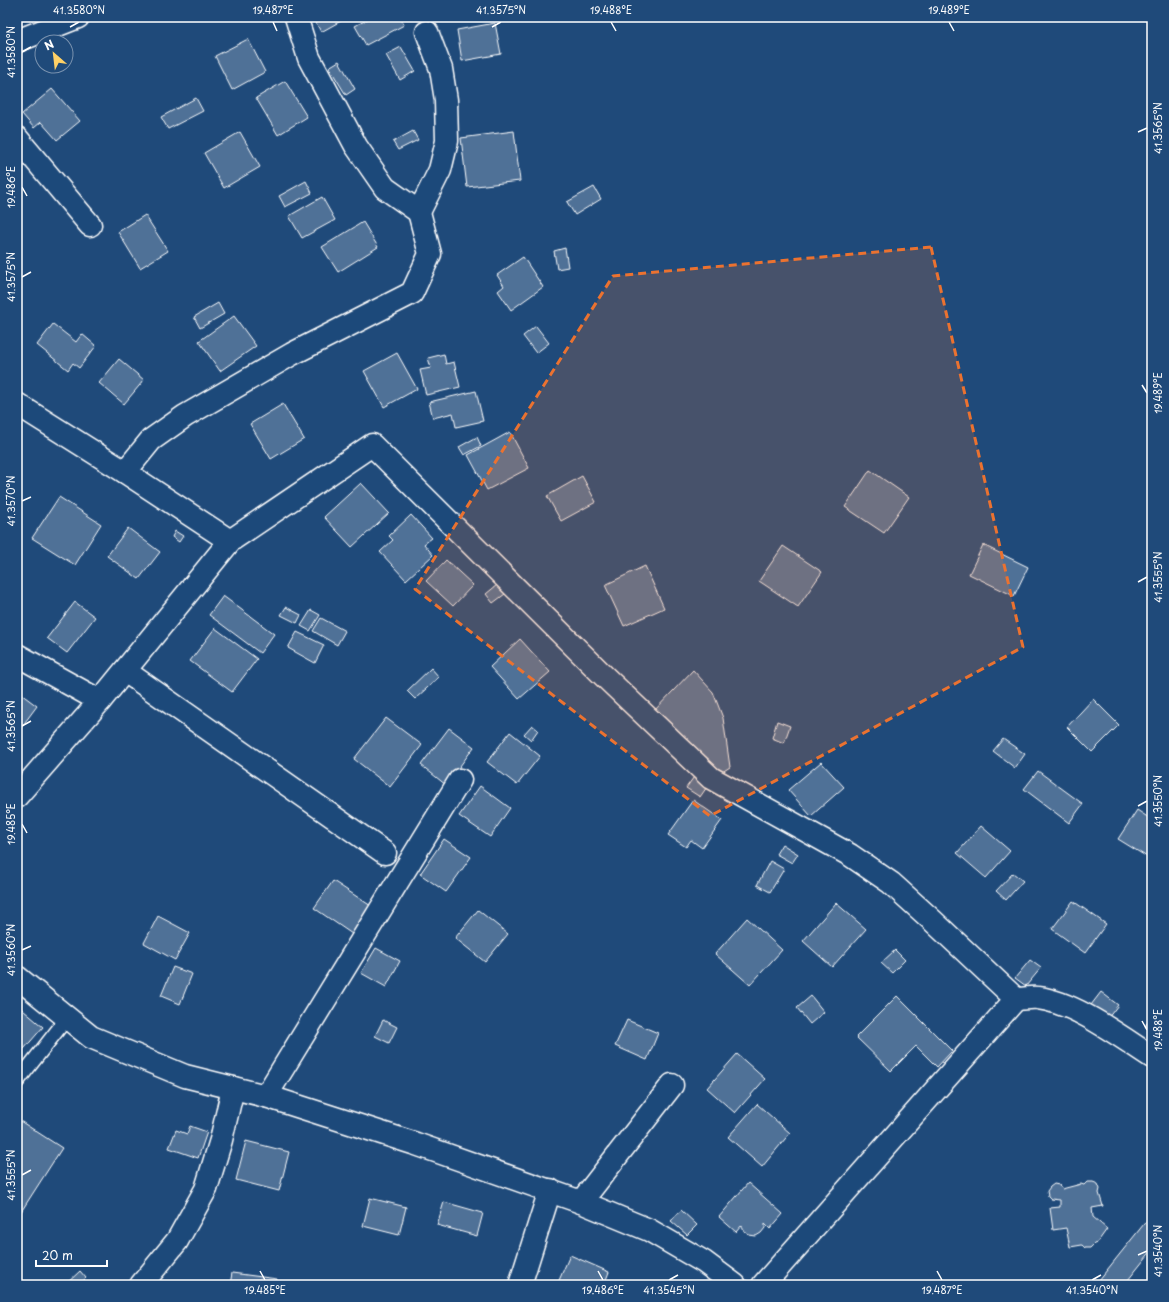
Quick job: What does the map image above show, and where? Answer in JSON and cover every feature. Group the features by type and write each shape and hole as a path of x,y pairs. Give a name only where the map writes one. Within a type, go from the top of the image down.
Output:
{"street":[{"path":"17,41 78,17"},
{"path":"125,472 151,440 185,416 292,354 412,293 430,254 419,212 385,188 356,146 310,58 296,17"},
{"path":"419,212 440,170 447,142 446,100 441,69 427,32"},
{"path":"17,138 90,225"},
{"path":"17,404 125,472 230,541"},
{"path":"17,796 100,701 230,541 372,445 604,676 711,778 850,854 891,883 934,921 1016,999"},
{"path":"17,655 100,701"},
{"path":"125,671 385,853"},
{"path":"266,1096 460,780"},
{"path":"17,977 91,1037 185,1076 266,1096 416,1144 550,1190 649,1230 704,1262 735,1285"},
{"path":"763,1285 1016,999 1037,997 1060,1003 1086,1016 1152,1057"},
{"path":"581,1202 672,1085"},
{"path":"141,1285 177,1241 206,1189 221,1140 233,1088"},
{"path":"520,1285 550,1190"}],"lane":[{"path":"17,1082 67,1018"}],"highlighted area":[{"path":"931,247 1023,647 710,816 415,589 613,276"}],"building":[{"path":"313,17 348,17 321,32"},
{"path":"367,17 400,17 404,25 366,45 355,26 368,19"},
{"path":"495,23 501,54 462,61 457,30"},
{"path":"248,39 265,72 232,90 215,56"},
{"path":"401,47 415,71 400,80 386,55"},
{"path":"339,61 355,89 346,95 329,67"},
{"path":"285,81 307,117 278,135 256,98"},
{"path":"52,89 80,121 57,140 41,122 34,128 22,114"},
{"path":"196,98 203,111 168,129 161,117"},
{"path":"413,131 418,140 398,150 393,142"},
{"path":"514,131 520,181 467,187 461,138"},
{"path":"240,132 260,167 224,188 204,153"},
{"path":"306,181 312,193 285,207 279,196"},
{"path":"594,187 601,199 575,215 567,202"},
{"path":"322,197 335,220 302,238 289,216"},
{"path":"145,215 168,251 140,268 118,232"},
{"path":"363,222 378,247 338,272 322,247"},
{"path":"565,248 568,267 557,269 554,251"},
{"path":"523,257 543,287 511,310 498,291 504,286 497,275"},
{"path":"218,303 224,314 200,328 194,317"},
{"path":"234,316 256,346 220,371 199,341"},
{"path":"53,324 76,342 82,334 96,346 79,368 73,363 68,370 37,345"},
{"path":"536,326 549,343 536,353 523,336"},
{"path":"397,353 417,389 384,407 364,371"},
{"path":"444,354 446,364 454,362 460,387 426,395 420,370 431,368 428,358"},
{"path":"119,359 144,380 124,404 99,383"},
{"path":"476,391 483,421 456,427 453,413 433,418 429,402"},
{"path":"283,404 304,439 271,459 250,424"},
{"path":"510,432 529,468 487,490 468,455"},
{"path":"477,437 481,446 464,455 459,447"},
{"path":"870,470 909,497 884,533 845,507"},
{"path":"582,476 596,502 561,521 547,496"},
{"path":"361,483 389,513 352,547 324,517"},
{"path":"59,497 101,524 75,565 32,538"},
{"path":"411,515 432,538 424,544 433,555 406,580 380,552 393,540 389,536"},
{"path":"128,528 160,552 139,579 107,556"},
{"path":"175,531 183,536 179,542 172,537"},
{"path":"983,545 1028,567 1014,596 969,574"},
{"path":"783,546 822,572 798,607 759,581"},
{"path":"446,560 473,585 453,606 426,581"},
{"path":"645,566 664,608 624,626 605,585"},
{"path":"497,585 505,594 493,603 486,594"},
{"path":"223,596 274,634 260,653 209,615"},
{"path":"75,602 95,617 67,653 47,638"},
{"path":"286,607 301,615 297,623 281,615"},
{"path":"311,610 320,615 310,631 301,626"},
{"path":"321,618 345,631 337,645 313,631"},
{"path":"215,628 257,659 232,692 190,661"},
{"path":"297,632 324,645 315,663 288,648"},
{"path":"520,639 550,672 519,699 490,667"},
{"path":"431,668 439,677 415,699 407,691"},
{"path":"693,670 713,692 723,718 730,767 716,776 653,712"},
{"path":"17,691 37,706 17,733"},
{"path":"1093,699 1119,725 1092,752 1067,727"},
{"path":"386,718 422,745 390,787 354,759"},
{"path":"777,721 790,726 784,743 772,738"},
{"path":"532,725 538,730 531,740 524,734"},
{"path":"449,728 474,747 446,785 421,765"},
{"path":"510,732 540,756 517,785 487,762"},
{"path":"1003,739 1025,754 1015,768 993,751"},
{"path":"821,762 844,787 811,816 788,790"},
{"path":"1038,771 1083,804 1069,823 1024,789"},
{"path":"696,774 709,784 700,797 686,788"},
{"path":"480,786 510,808 490,837 459,816"},
{"path":"693,800 722,820 702,848 691,840 686,847 668,835"},
{"path":"1137,810 1152,820 1152,860 1118,839"},
{"path":"981,826 1010,851 986,878 957,853"},
{"path":"444,839 471,857 446,892 420,874"},
{"path":"782,844 798,854 792,863 776,854"},
{"path":"770,861 784,869 770,892 757,885"},
{"path":"1013,873 1023,881 1006,900 996,891"},
{"path":"333,881 371,906 352,934 314,908"},
{"path":"1073,901 1106,924 1085,953 1052,929"},
{"path":"836,903 866,929 832,967 803,941"},
{"path":"478,910 508,934 485,962 455,938"},
{"path":"158,916 190,933 175,960 144,943"},
{"path":"747,918 782,950 750,985 715,954"},
{"path":"376,948 400,961 386,987 361,973"},
{"path":"895,950 905,960 892,973 881,963"},
{"path":"1030,960 1041,968 1026,986 1015,978"},
{"path":"173,967 192,974 180,1004 161,996"},
{"path":"1101,992 1118,1005 1108,1018 1091,1005"},
{"path":"811,996 824,1012 810,1024 797,1008"},
{"path":"897,996 952,1051 937,1067 916,1046 891,1071 856,1037"},
{"path":"17,1005 43,1027 24,1049 17,1042"},
{"path":"1152,1016 1152,1031 1145,1026"},
{"path":"383,1020 397,1027 389,1043 375,1036"},
{"path":"627,1020 658,1033 647,1060 615,1046"},
{"path":"737,1054 765,1079 735,1113 707,1088"},
{"path":"757,1104 790,1133 762,1167 728,1137"},
{"path":"17,1119 62,1148 17,1218"},
{"path":"190,1126 207,1132 198,1158 169,1148 176,1130 187,1134"},
{"path":"246,1141 289,1152 279,1191 236,1180"},
{"path":"1087,1182 1098,1184 1103,1206 1092,1208 1093,1217 1107,1229 1097,1243 1090,1248 1085,1248 1082,1245 1070,1247 1066,1228 1053,1230 1050,1208 1060,1207 1060,1200 1051,1199 1048,1196 1047,1191 1054,1184 1059,1185 1062,1189 1081,1184 1084,1185"},
{"path":"748,1183 783,1214 770,1229 765,1224 765,1228 756,1236 749,1235 744,1231 742,1225 736,1232 719,1217"},
{"path":"370,1198 406,1207 399,1235 363,1226"},
{"path":"444,1202 483,1213 477,1236 437,1225"},
{"path":"681,1210 697,1225 687,1235 671,1221"},
{"path":"1152,1214 1152,1250 1124,1285 1095,1285"},
{"path":"570,1255 609,1272 604,1285 557,1285"},
{"path":"80,1271 86,1278 79,1285 65,1285"},
{"path":"232,1273 277,1279 276,1285 230,1285"}]}
